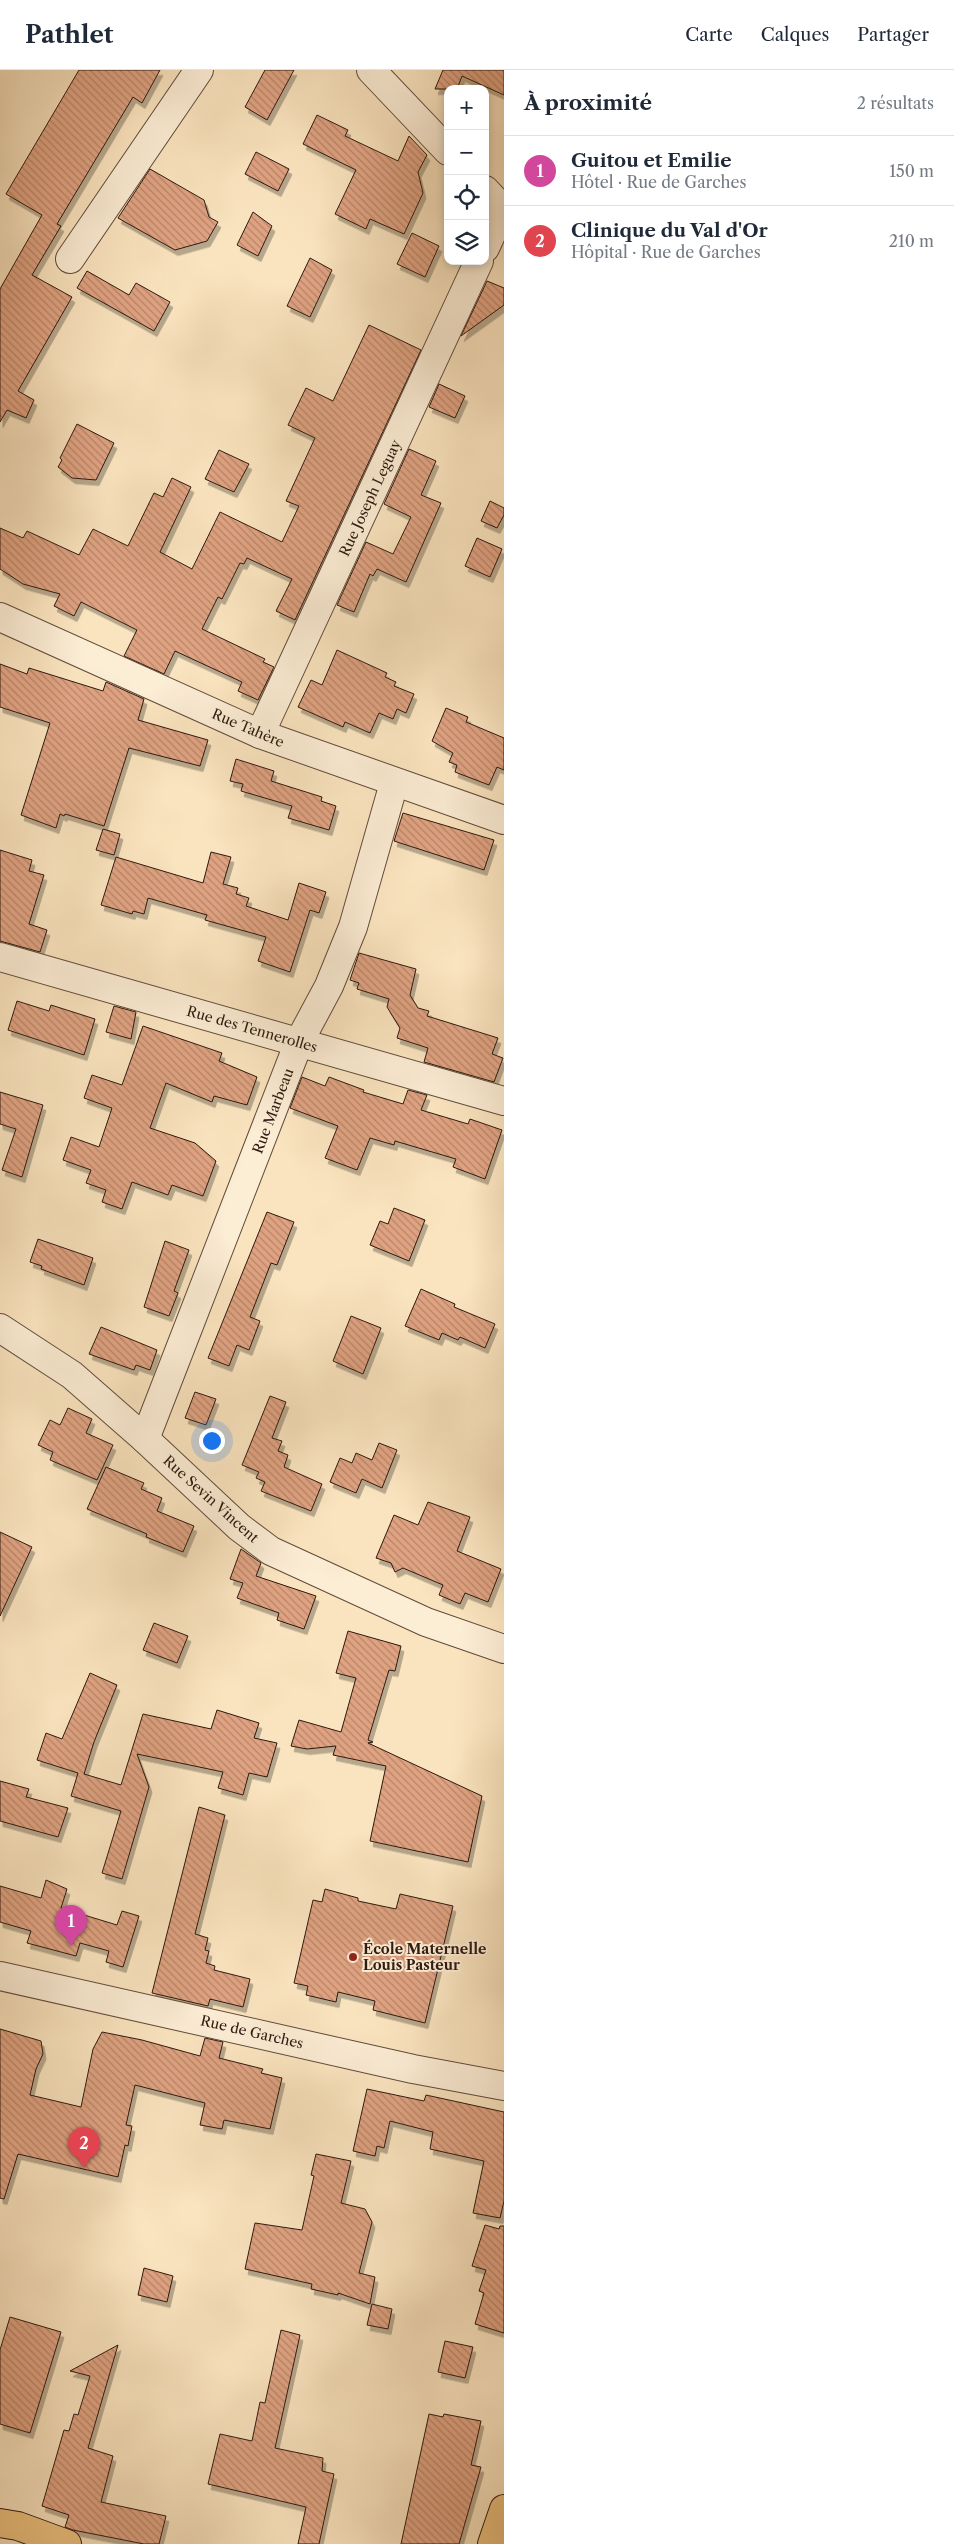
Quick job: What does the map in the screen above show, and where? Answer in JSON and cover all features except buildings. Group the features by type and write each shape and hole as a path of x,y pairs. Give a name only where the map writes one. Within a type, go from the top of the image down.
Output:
{"main road":[{"path":"492,2544 504,2509"},
{"path":"11,2531 67,2544"}],"street":[{"path":"70,258 199,70"},
{"path":"371,70 444,146"},
{"path":"489,234 498,203"},
{"name":"Rue Joseph Leguay","path":"260,734 477,265"},
{"name":"Rue Tahère","path":"0,617 260,734 394,783 504,820"},
{"name":"Rue Marbeau","path":"145,1439 174,1369 300,1042 329,986 352,927 394,783"},
{"name":"Rue des Tennerolles","path":"0,957 504,1101"},
{"name":"Rue Sevin Vincent","path":"0,1328 72,1375 145,1439 239,1528 272,1551 426,1622 504,1649"},
{"name":"Rue de Garches","path":"0,1976 413,2069 504,2086"}],"place":[{"name":"Guitou et Emilie","path":"71,1946"},
{"name":"École Maternelle Louis Pasteur","path":"353,1957"},
{"name":"Clinique du Val d'Or","path":"84,2168"}]}
